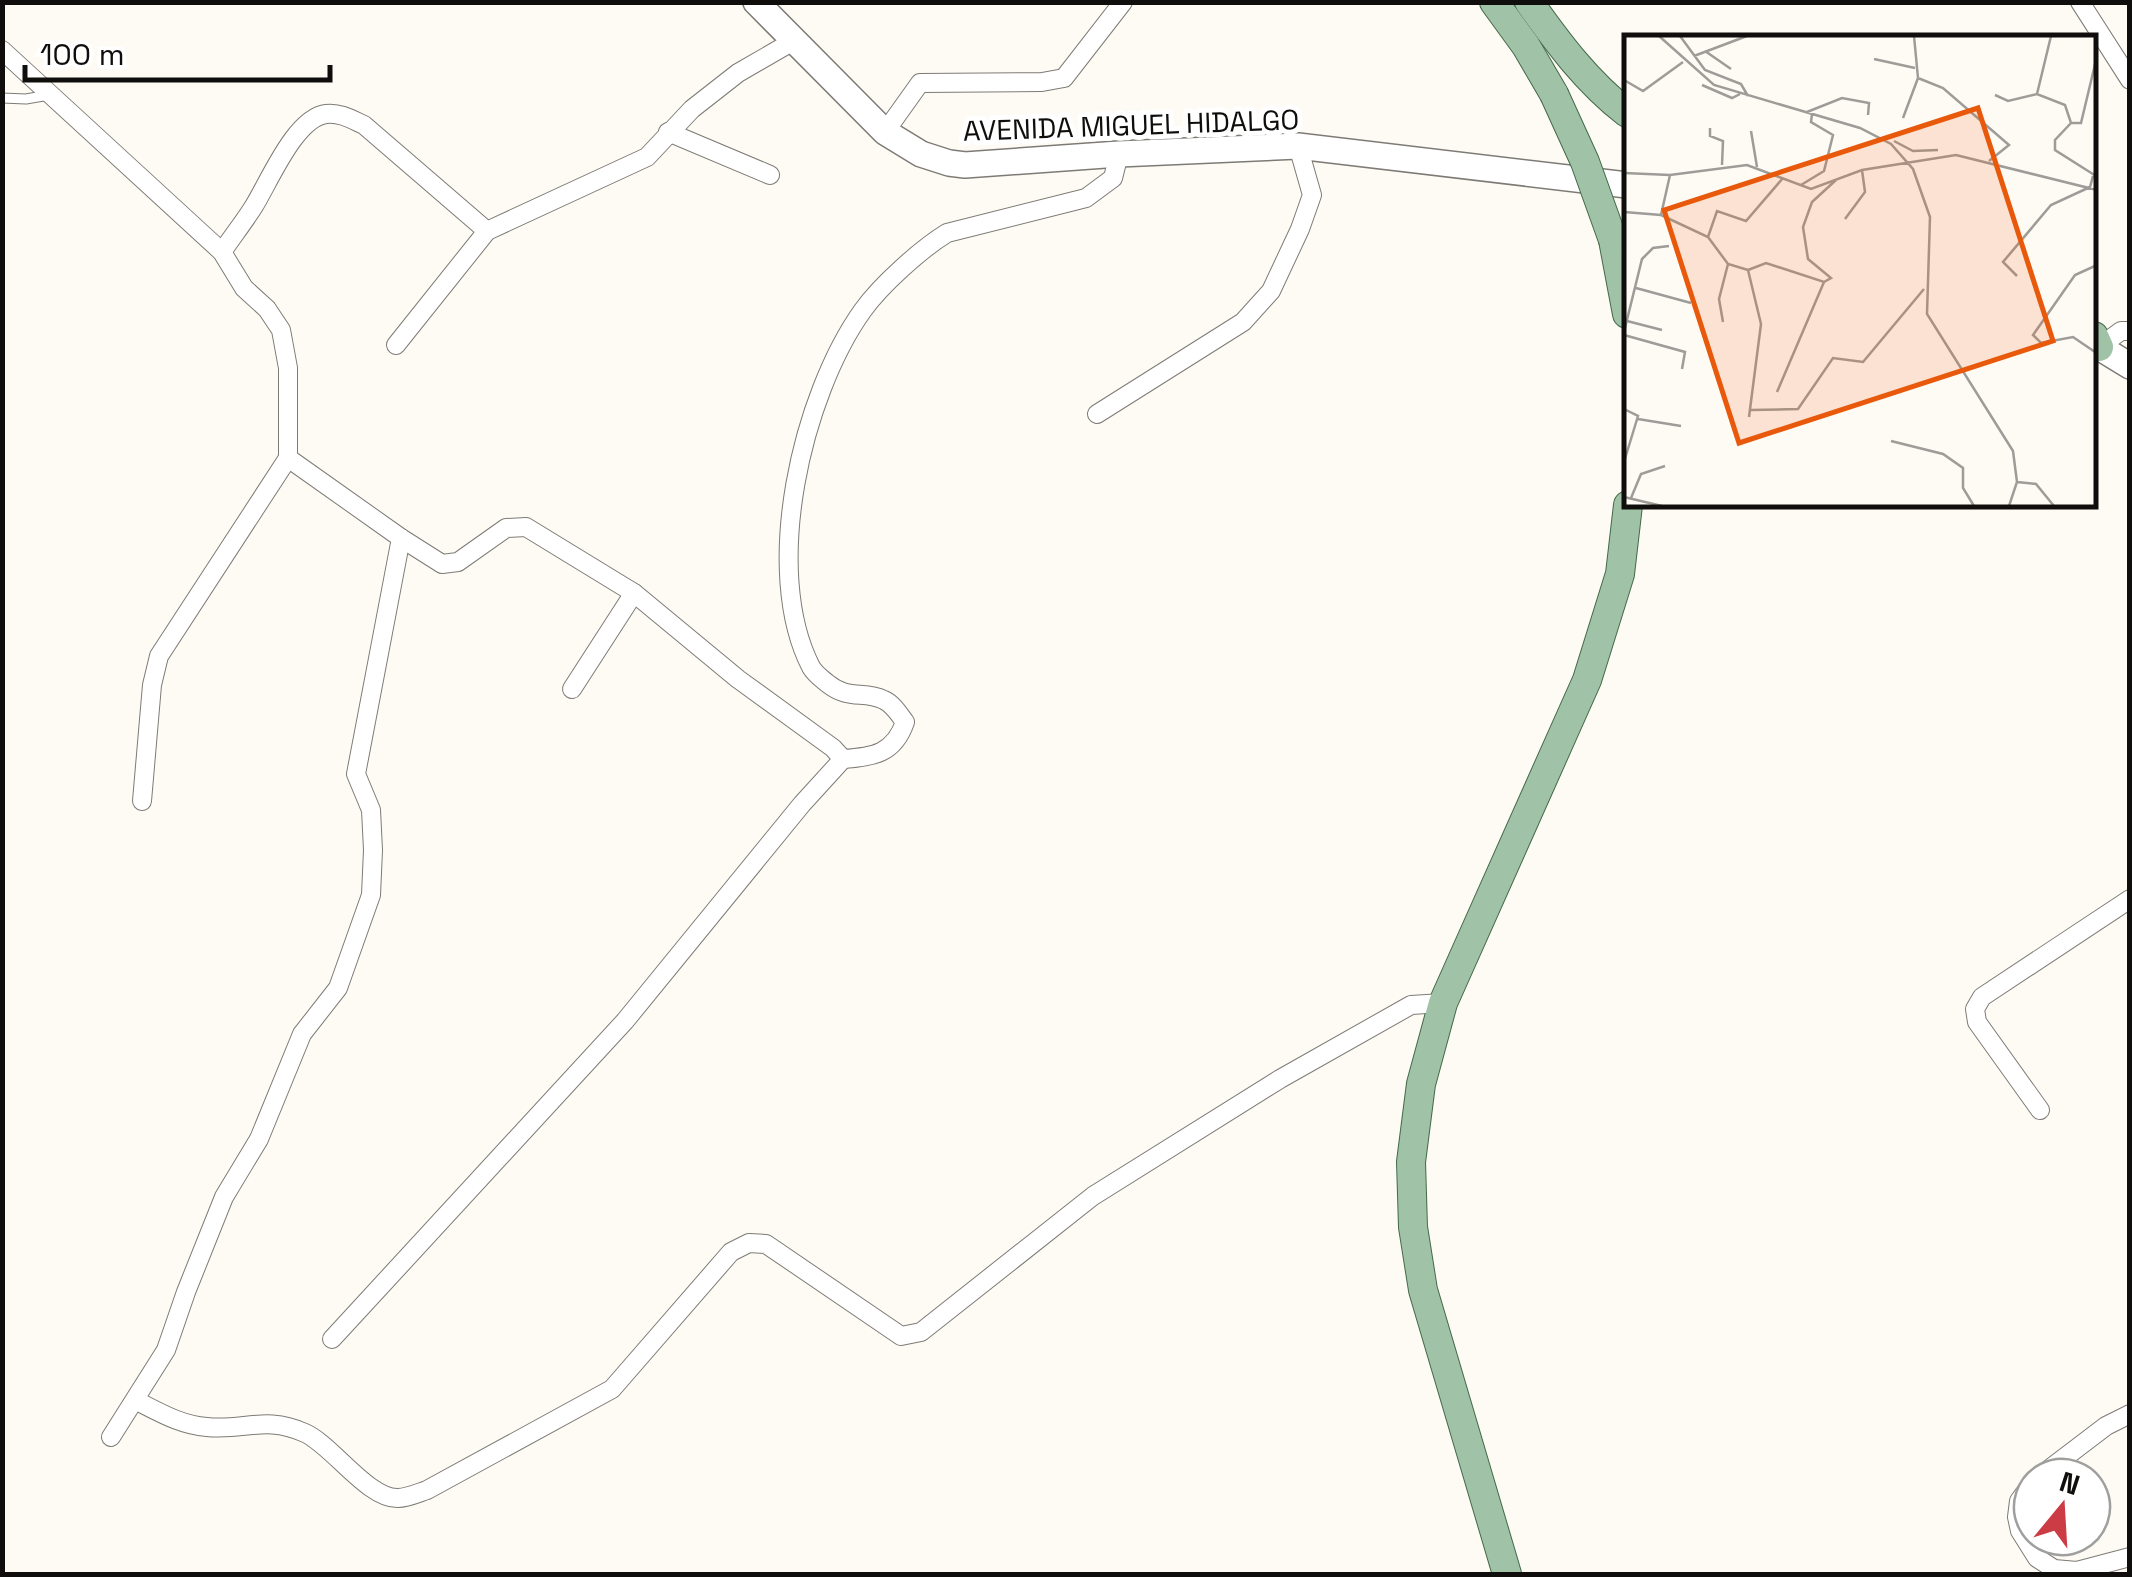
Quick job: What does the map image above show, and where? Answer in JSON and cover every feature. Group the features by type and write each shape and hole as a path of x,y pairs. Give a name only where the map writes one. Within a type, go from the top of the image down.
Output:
{"main road":[{"name":"AVENIDA MIGUEL HIDALGO","path":"756,2 885,132 921,154 949,163 1298,146 1624,185"},
{"path":"1494,2 1554,94 1585,162 1613,240 1624,298"},
{"path":"1529,2 1561,48 1624,110"},
{"path":"2097,343 2130,366"},
{"path":"1506,1574 1422,1290 1413,1227 1411,1162 1422,1084 1443,1003 1587,680 1620,574 1628,508"}],"street":[{"path":"885,132 920,83 1042,82 1064,78 1123,2"},
{"path":"2080,2 2130,80"},
{"path":"396,345 487,231 647,158 692,109 738,74 795,40"},
{"path":"2,50 222,252 244,288 281,330 288,368 288,458 159,656 152,685 142,801"},
{"path":"222,252 289,146 302,129 328,113 364,126 487,231"},
{"path":"668,132 770,174"},
{"path":"1097,414 1242,322 1271,291 1312,195 1298,146"},
{"path":"332,1339 625,1021 843,759 868,757 891,747 901,734 905,722 888,700 843,694 816,675 798,633 790,584 792,500 808,428 836,354 864,308 929,244 947,233 1086,198 1113,178 1120,154"},
{"path":"2097,342 2130,331"},
{"path":"288,458 442,564 458,562 506,528 526,527 634,593 843,759"},
{"path":"111,1437 166,1350 224,1197 259,1138 302,1034 338,988 371,895 371,810 356,774 400,538"},
{"path":"572,689 634,593"},
{"path":"2040,1110 1977,1022 1975,1009 1982,998 2130,898"},
{"path":"136,1400 186,1425 212,1428 284,1424 310,1435 371,1488 395,1498 428,1490 612,1389 730,1252 749,1243 766,1244 901,1336 921,1332 1093,1196 1280,1079 1411,1005 1443,1003"},
{"path":"2065,1457 2106,1426 2130,1414"},
{"path":"2036,1557 2054,1569 2077,1571 2130,1557"}],"lane":[{"path":"2,98 49,94"}]}
